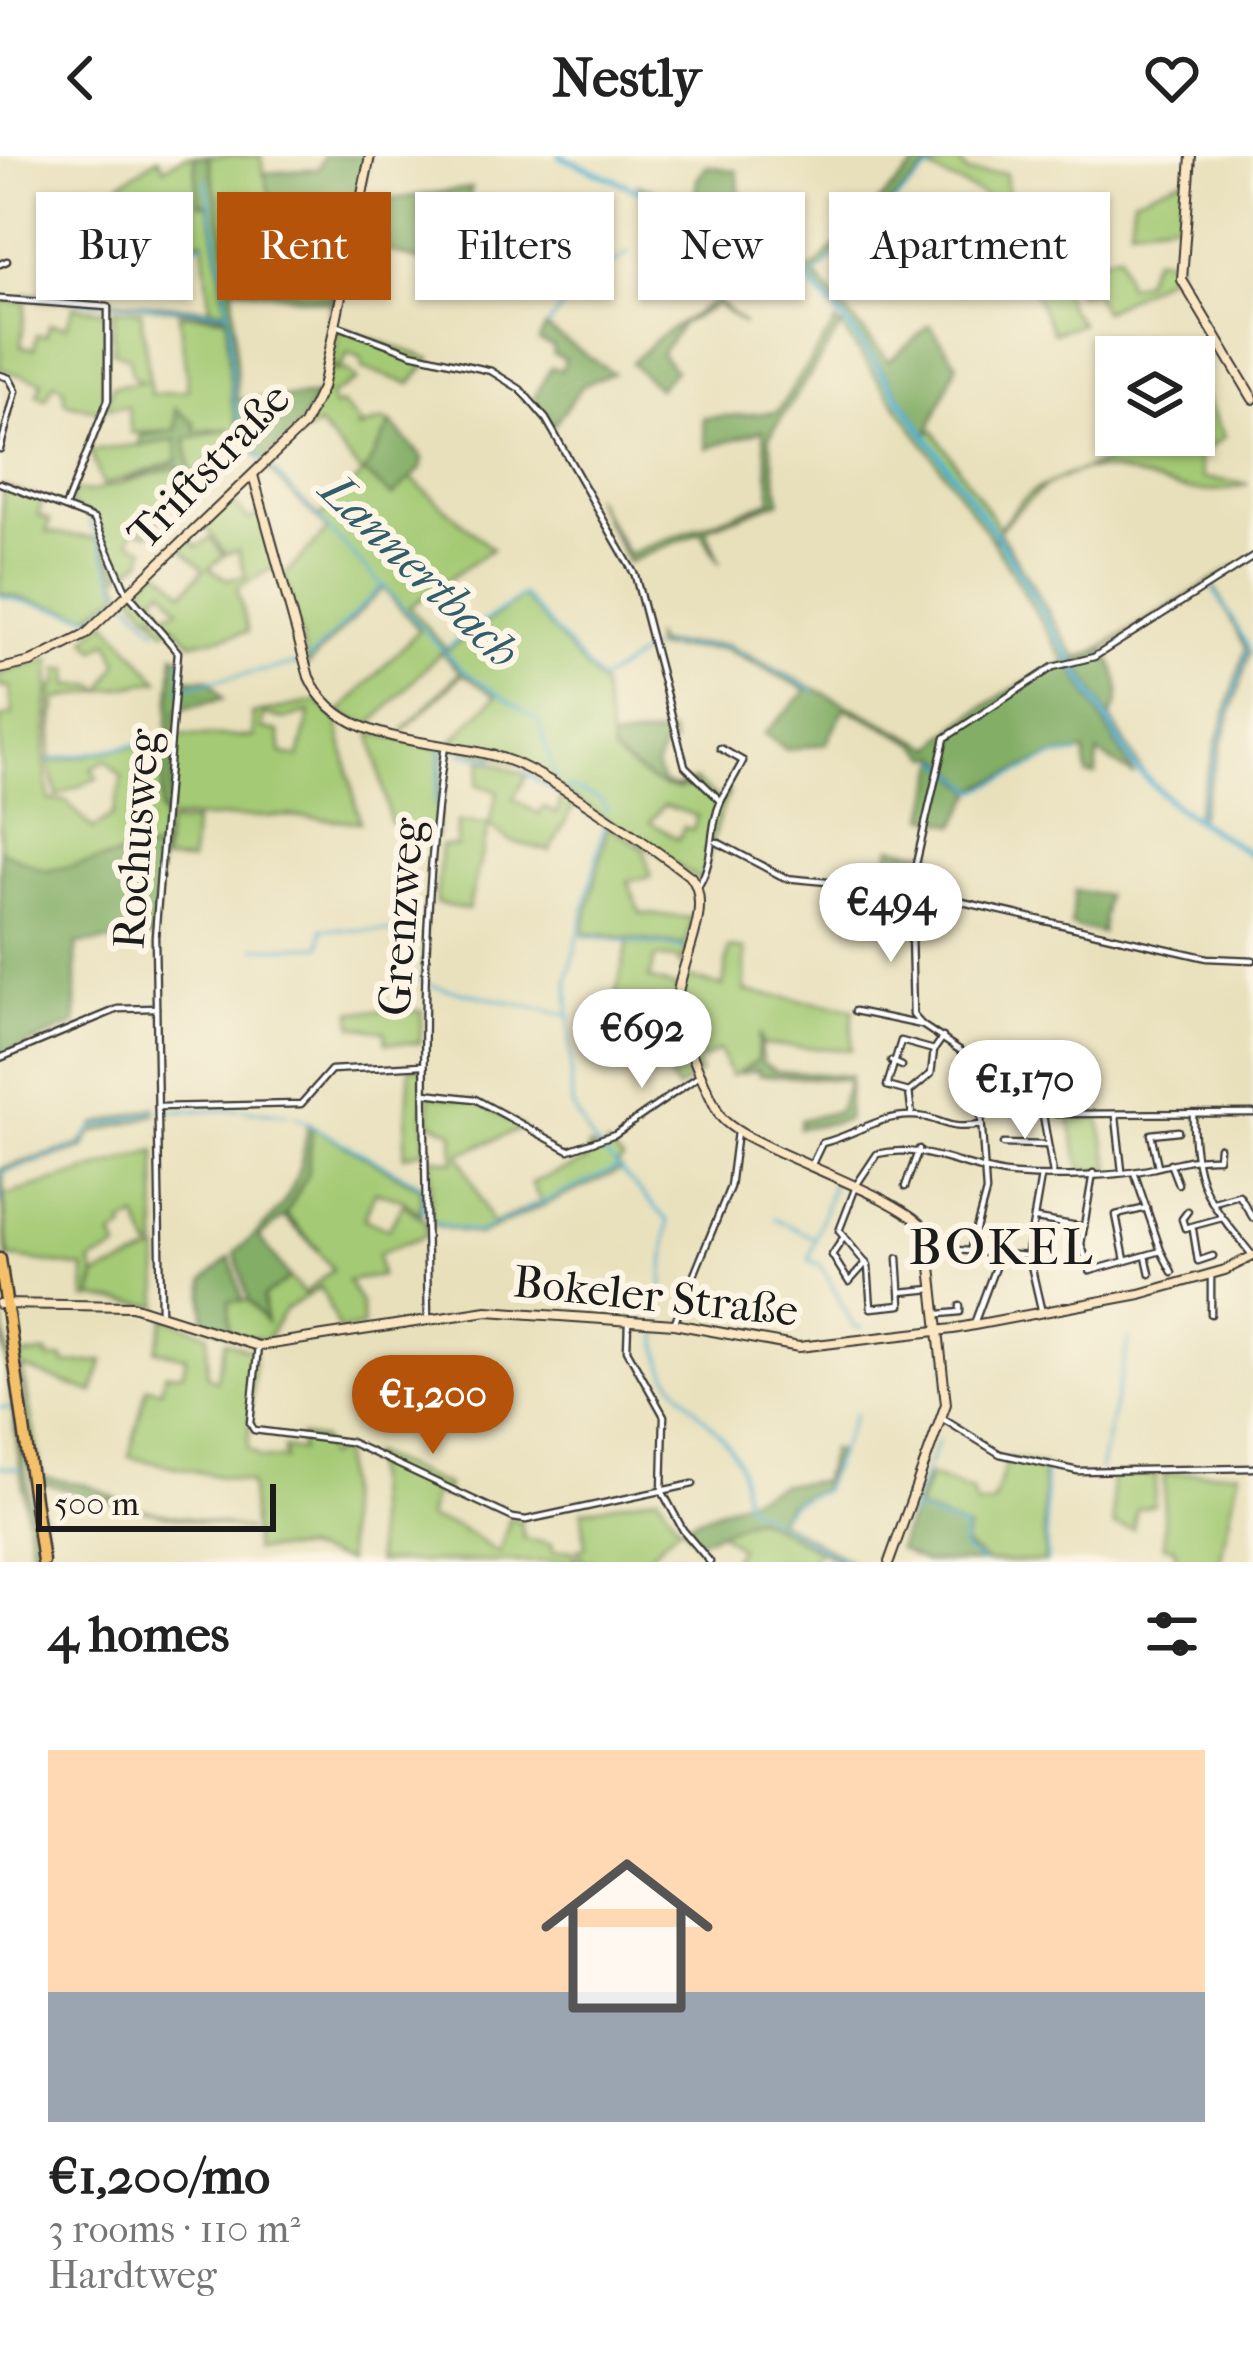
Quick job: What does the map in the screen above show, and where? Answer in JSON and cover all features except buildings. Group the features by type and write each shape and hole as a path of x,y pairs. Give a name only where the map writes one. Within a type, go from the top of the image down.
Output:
{"main road":[{"path":"0,1259 3,1306 43,1562"}],"street":[{"name":"Triftstraße","path":"0,669 70,645 129,595 312,413 336,325 370,156"},
{"path":"1191,156 1182,280 1253,399"},
{"path":"0,299 108,307 108,400 66,505 0,483"},
{"path":"336,325 412,352 491,371 520,389 546,419 635,575 682,760 721,801"},
{"path":"0,375 9,378 16,391 0,448"},
{"path":"253,475 309,677 321,699 356,725 519,765 680,868 698,887"},
{"name":"Rochusweg","path":"66,505 94,519 129,595 178,652 155,937 161,1312"},
{"path":"911,1018 910,890 945,738 1053,667 1094,657 1253,557"},
{"name":"Grenzweg","path":"428,1321 423,1065 445,746"},
{"path":"720,748 743,761 714,817 717,842 698,887 677,1004 720,1116 737,1132 920,1222 933,1248 942,1330 944,1419 889,1562"},
{"path":"717,842 784,878 910,890 1207,958 1253,961"},
{"path":"0,1058 118,1009 156,1008"},
{"path":"855,1011 911,1018 1042,1109 1067,1116 1253,1113"},
{"path":"934,1050 908,1039 901,1041 891,1061 888,1089 909,1092 931,1074 934,1050 943,1037"},
{"path":"891,1061 902,1066"},
{"path":"158,1107 301,1104 331,1070 423,1065"},
{"path":"425,1093 475,1099 561,1149 595,1142 703,1073"},
{"path":"970,1252 986,1172 983,1108 999,1079"},
{"path":"909,1092 912,1115"},
{"path":"983,1108 1005,1113"},
{"path":"1042,1109 1053,1174"},
{"path":"1193,1114 1197,1178 1253,1256"},
{"path":"812,1165 822,1144 847,1138 858,1126 912,1115 951,1130 981,1125"},
{"path":"1116,1116 1122,1171"},
{"path":"1158,1166 1151,1134 1178,1131"},
{"path":"674,1324 730,1187 737,1132"},
{"path":"1003,1144 1046,1144"},
{"path":"1219,1148 1221,1166"},
{"path":"898,1258 899,1306 871,1308 866,1263 839,1229 856,1188 878,1154 919,1149 986,1172 1041,1176 1133,1172 1194,1157 1218,1158"},
{"path":"905,1187 919,1149"},
{"path":"1170,1163 1178,1184"},
{"path":"1094,1172 1081,1244 1087,1269 1161,1250"},
{"path":"1133,1172 1172,1272"},
{"path":"1041,1176 1028,1256 1042,1313"},
{"path":"1214,1202 1239,1195 1253,1218"},
{"path":"1126,1262 1115,1216 1147,1208"},
{"path":"1188,1211 1185,1228 1193,1230 1222,1218"},
{"path":"1034,1219 1084,1227"},
{"path":"1193,1230 1198,1261 1213,1256"},
{"path":"844,1237 832,1255 843,1279 849,1282 866,1263"},
{"path":"933,1248 1028,1256"},
{"path":"975,1325 1000,1254"},
{"path":"1145,1256 1150,1274"},
{"name":"Bokeler Straße","path":"3,1306 132,1306 258,1346 487,1311 659,1322 785,1347 942,1330 1042,1313 1211,1275 1253,1256"},
{"path":"1211,1275 1211,1314"},
{"path":"902,1292 937,1288"},
{"path":"940,1314 960,1312 960,1306"},
{"path":"628,1320 627,1350 664,1416 662,1491 683,1530 710,1562"},
{"path":"258,1346 250,1423 254,1430 350,1442 521,1520 693,1484"},
{"path":"944,1419 1000,1454 1078,1471 1253,1468"}],"green space":[{"path":"184,156 194,156 199,203 207,204 217,250 217,300 226,300 228,310 210,308 203,240 193,242 193,192 119,192 116,186 158,158 164,168"},
{"path":"194,156 208,156 217,201 217,252 210,212 207,204 199,204"},
{"path":"208,156 261,156 264,174 276,192 217,192 217,201"},
{"path":"323,156 368,156 360,192 270,192 264,173 318,169"},
{"path":"925,156 947,156 902,192 889,192"},
{"path":"956,156 967,173 1006,173 1008,192 977,192 930,170"},
{"path":"707,166 737,171 739,192 696,192 697,179"},
{"path":"1186,177 1180,221 1130,227 1134,198"},
{"path":"415,196 415,260 391,251 391,199"},
{"path":"829,252 829,262 815,275 829,291 829,300 837,300 889,361 930,325 957,364 927,435 857,335 805,278 805,266 810,271"},
{"path":"1119,253 1127,286 1143,281 1153,258 1176,259 1176,271 1103,312 1098,300 1110,300 1110,256"},
{"path":"83,300 227,310 225,300 233,300 237,399 316,396 302,423 262,461 235,411 227,315"},
{"path":"313,300 337,300 329,335 331,303"},
{"path":"716,300 744,324 717,305 682,324 661,354 675,371 658,388 631,363 658,338"},
{"path":"1037,300 1066,300 1081,324 1053,333"},
{"path":"0,301 26,302 21,346 34,349 37,335 46,336 50,324 66,326 74,306 108,312 103,412 65,403 63,387 54,383 46,399 37,395 42,381 0,369"},
{"path":"114,309 141,311 151,395 188,390 179,314 228,317 232,402 239,430 192,476 185,438 230,429 195,431 176,409 176,431 131,433 128,407 108,408 112,386 143,382 132,376 129,358 113,351"},
{"path":"836,322 841,327 769,437 780,501 706,529 720,564 701,532 628,562 592,495 628,554 772,500 763,430 707,448 703,418 777,412"},
{"path":"846,324 925,435 933,430 999,527 1027,496 1058,480 1030,498 992,540 841,327"},
{"path":"545,327 613,373 583,385 553,426 532,401 551,367 562,370 565,359 553,354 553,346 539,341"},
{"path":"340,328 431,359 410,384 362,368 362,359 348,353 341,367 332,367"},
{"path":"328,370 346,370 357,380 330,396 334,407 341,404 361,425 358,429 383,420 391,423 365,473 392,496 411,478 492,549 409,607 447,650 523,596 602,686 613,754 664,786 699,784 719,800 730,791 701,881 521,763 449,744 496,696 463,674 403,731 460,672 441,652 370,726 339,713 419,630 383,588 308,665 285,575 328,530 267,468 320,517 363,474 318,425 298,436 313,414","holes":["664,805 697,816 693,830 684,827 678,839 650,822"]},
{"path":"176,409 195,423 195,431 231,429 185,439 192,478 186,485 178,467 124,481 177,461 176,440 140,446 140,436 176,430"},
{"path":"1215,418 1225,437 1215,444"},
{"path":"391,423 423,458 421,469 392,496 364,473"},
{"path":"176,440 177,461 103,485 90,451"},
{"path":"1123,456 1198,456 1203,478 1248,484 1211,491 1179,488 1093,469 1071,475"},
{"path":"178,467 186,485 154,515 159,522 149,534 134,529 130,541 145,548 142,560 121,575 95,518 70,505 74,491 90,492"},
{"path":"3,486 49,501 42,502 38,515 50,520 47,532 101,539 123,590 89,615 0,593"},
{"path":"231,500 249,520 263,511 277,566 237,588 248,632 192,643 173,623 165,631 153,617 179,609 164,588 154,595 162,607 150,615 133,594 159,569 184,592 204,569 181,548 190,539 197,547 211,538 224,556 209,568 227,579 246,577 238,550 226,554 205,526"},
{"path":"1001,534 1076,657 1093,653 1236,566 1093,656 1065,661 994,543"},
{"path":"1214,587 1250,652 1199,817 1195,814 1246,648"},
{"path":"106,620 159,681 57,699 49,759 53,686 58,685 59,669 70,669 69,686 95,685 102,691 118,663 109,641 96,650 86,639"},
{"path":"653,636 657,644 727,645 934,748 996,699 1070,664 1134,775 1098,753 1096,775 1087,775 1084,752 1051,757 975,789 939,755 931,757 917,744 845,708 826,744 787,750 764,734 807,690 725,649 656,648"},
{"path":"1106,651 1119,692 1110,717 1146,778 1076,662"},
{"path":"174,654 183,658 183,679 209,679 223,699 177,710 168,814 160,813"},
{"path":"51,659 44,754 49,800 66,801 93,829 113,815 122,777 106,760 91,769 98,778 57,796 49,762 166,740 162,848 46,871 0,850 0,718 13,715 10,687 0,688 0,673"},
{"path":"318,701 337,720 360,822 291,816 166,819 175,735 254,737 252,714","holes":["310,712 299,757 282,754 279,732 262,729 264,715 286,719"]},
{"path":"371,733 443,749 436,838 390,822"},
{"path":"671,733 674,744 664,746 656,767 663,783 675,787 694,780 699,784 687,788 675,788 664,786 613,754 611,740"},
{"path":"482,759 527,775 513,799 539,814 544,807 557,814 561,796 574,805 550,851 509,841 489,825 468,910 436,903 441,846 457,846 457,822 489,824 498,791 477,785"},
{"path":"939,759 974,792 956,825 926,817"},
{"path":"194,822 191,862 164,861 167,824"},
{"path":"608,826 644,849 651,877 628,881 640,913 692,918 686,945 583,933"},
{"path":"891,847 934,855 934,861 914,868 909,890 885,884"},
{"path":"162,848 153,937 76,944 76,1024 0,1056 0,850 46,871"},
{"path":"1075,891 1106,895 1102,933 1071,926"},
{"path":"628,942 686,948 681,966 677,959 655,957 649,979 677,987 676,1012 662,1006 653,1013 657,1020 652,1035 670,1054 687,1040 700,1073 677,1089 616,995"},
{"path":"729,948 745,950 745,991 853,1009 851,1050 763,1045 759,1035 758,1060 731,1076 719,1050 701,1060 682,1013 685,977 723,986"},
{"path":"352,1011 422,1011 420,1043 386,1043 385,1031 353,1026"},
{"path":"759,1034 762,1062 775,1071 850,1076 847,1120 799,1128 800,1120 839,1111 849,1080 759,1075 758,1070 739,1074 757,1060"},
{"path":"410,1067 423,1069 425,1150 404,1156"},
{"path":"430,1095 475,1101 523,1128 459,1154 492,1224 541,1202 531,1183 587,1161 589,1146 604,1154 607,1145 623,1160 617,1165 621,1170 478,1235 430,1224 431,1157 454,1162 453,1132 430,1122"},
{"path":"155,1108 155,1115 91,1133 83,1148 3,1172 9,1285 0,1169 80,1145 95,1124"},
{"path":"1069,1118 1099,1118 1111,1169 1081,1170"},
{"path":"308,1123 313,1127 307,1176 286,1214 319,1250 283,1217 259,1237 290,1278 263,1297 266,1322 249,1301 235,1253 287,1197 300,1166"},
{"path":"313,1127 420,1188 421,1214 402,1199 375,1192 364,1219 388,1229 403,1204 426,1222 426,1236 378,1254 381,1276 348,1281 361,1303 363,1327 339,1330 321,1287 285,1310 266,1340 230,1334 229,1300 249,1301 265,1320 263,1297 290,1278 304,1294 333,1269 286,1214 307,1176"},
{"path":"156,1151 157,1246 150,1249 137,1218 123,1224 125,1230 113,1236 118,1249 91,1262 95,1274 90,1299 85,1299 84,1268 9,1257 3,1196"},
{"path":"158,1250 159,1306 92,1298 96,1276"},
{"path":"230,1257 243,1301 229,1301 230,1334 204,1323 204,1281"},
{"path":"15,1310 20,1356 47,1353 48,1359 64,1358 65,1364 103,1361 93,1393 22,1367 42,1475 32,1475"},
{"path":"165,1318 208,1334 207,1375 216,1381 225,1341 255,1352 248,1448 261,1458 285,1459 284,1448 301,1450 300,1436 322,1439 327,1457 342,1450 347,1561 304,1549 254,1550 250,1483 129,1457 147,1387 161,1390 165,1374 183,1373 186,1357 156,1350"},
{"path":"3,1320 39,1562 33,1562"},
{"path":"831,1450 837,1451 821,1490 787,1504 777,1520 852,1562 840,1562 756,1517 696,1542 682,1525 782,1484 822,1481"},
{"path":"371,1453 447,1486 445,1496 433,1494 428,1519 456,1526 499,1553 510,1518 521,1522 524,1539 552,1544 553,1552 571,1550 580,1562 377,1562"},
{"path":"1008,1458 1043,1466 1045,1562 987,1562 917,1509 930,1476 972,1492 976,1505 993,1504"},
{"path":"1239,1471 1220,1562 1177,1562 1175,1547 1164,1546 1164,1474"},
{"path":"32,1475 87,1485 140,1509 249,1530 142,1510 38,1481 48,1562"},
{"path":"926,1475 918,1509 968,1529 964,1547 987,1562 925,1562 898,1549"},
{"path":"1156,1475 1154,1505 1137,1509 1133,1529 1114,1526 1111,1476"},
{"path":"658,1495 679,1527 641,1562 585,1562 577,1549 585,1548 582,1511"},
{"path":"755,1517 820,1550 806,1562 730,1562 739,1548 719,1532"}],"waterway":[{"path":"560,156 671,205 809,281 847,324 1000,541 1135,767 1175,806 1253,856"},
{"path":"809,281 930,169 951,156"},
{"name":"Lannertbach","path":"206,179 229,313"},
{"path":"116,187 151,252 203,244"},
{"path":"547,326 573,294 629,252"},
{"path":"27,297 229,312"},
{"name":"Lannertbach","path":"230,318 237,413 264,461"},
{"path":"192,477 237,434"},
{"name":"Lannertbach","path":"269,466 460,668 539,721 556,781"},
{"path":"89,521 95,534"},
{"path":"97,537 119,590"},
{"path":"309,659 383,585"},
{"path":"1196,819 1249,647 1213,588"},
{"path":"0,596 93,617 123,595"},
{"path":"448,647 523,595 600,681 651,648"},
{"path":"129,601 156,630"},
{"path":"658,646 728,647 815,690"},
{"path":"181,657 183,684"},
{"path":"179,688 301,663"},
{"path":"329,712 361,729"},
{"path":"49,760 164,740"},
{"path":"435,803 441,748"},
{"path":"461,753 493,760"},
{"path":"940,759 977,791 1053,757 1078,754"},
{"path":"524,772 605,824"},
{"name":"Lannertbach","path":"567,787 600,799 607,811"},
{"name":"Lannertbach","path":"605,823 568,979 572,1106 590,1138 668,1221 660,1318"},
{"path":"255,948 321,946 322,929 426,933"},
{"path":"583,936 686,948"},
{"path":"422,983 424,954"},
{"path":"428,985 513,1003"},
{"path":"517,1004 567,1015"},
{"path":"162,1111 238,1110"},
{"path":"243,1110 288,1115"},
{"path":"0,1173 81,1146 92,1128 155,1111"},
{"path":"295,1117 423,1186 423,1212"},
{"path":"431,1222 477,1233 617,1168"},
{"path":"0,1177 0,1203"},
{"path":"833,1182 809,1260 821,1265 854,1327 862,1328"},
{"path":"775,1218 814,1238"},
{"name":"Lannertbach","path":"659,1327 664,1366 727,1443 741,1471 747,1505 846,1562"},
{"path":"1100,1470 1129,1339"},
{"path":"946,1351 948,1393"},
{"path":"0,1407 12,1409"},
{"path":"783,1513 793,1502 823,1491 855,1414"},
{"path":"929,1464 938,1441"},
{"path":"0,1467 20,1469"},
{"path":"1045,1468 1047,1562"},
{"path":"909,1518 927,1469"},
{"path":"917,1511 965,1529 963,1549 983,1562"}],"district":[{"name":"BOKEL","path":"1002,1246"}]}
